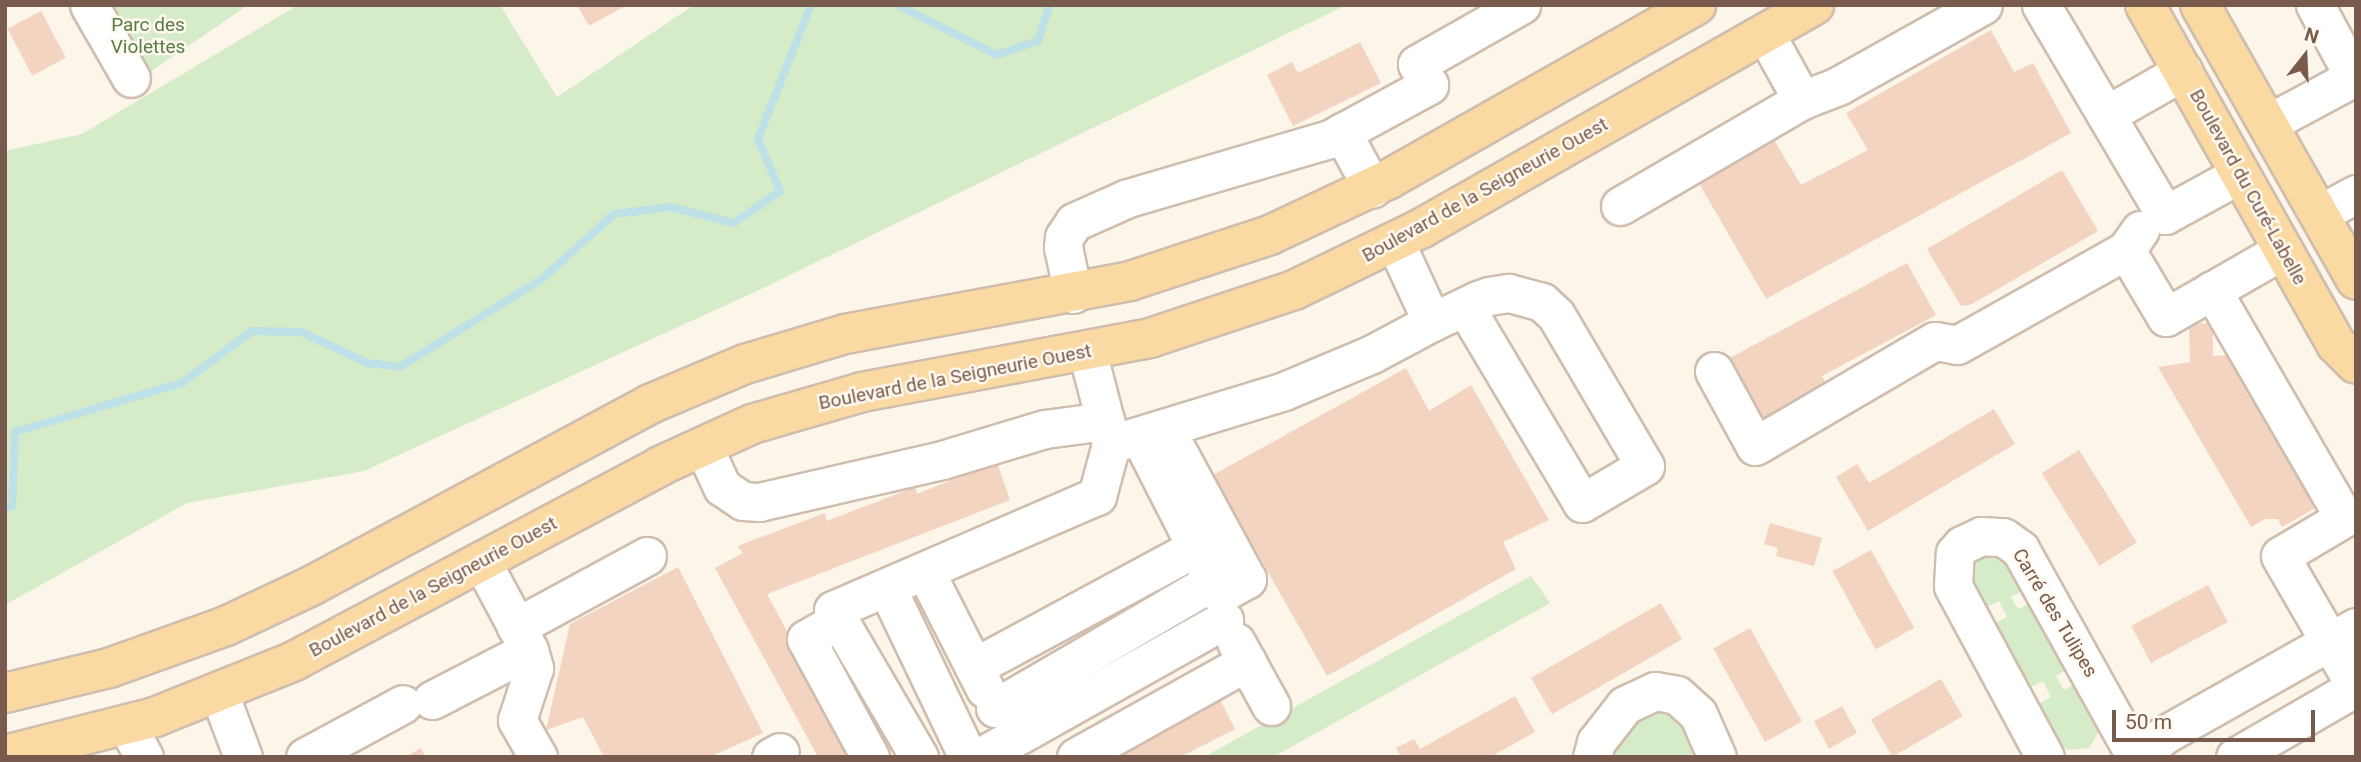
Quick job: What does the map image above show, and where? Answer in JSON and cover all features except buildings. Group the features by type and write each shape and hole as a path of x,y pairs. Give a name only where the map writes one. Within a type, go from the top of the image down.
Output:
{"main road":[{"path":"5,692 109,668 280,601 650,404 746,364 845,334 1073,294 1231,250 1372,188 1696,5"},
{"name":"Boulevard de la Seigneurie Ouest","path":"5,755 136,741 219,693 357,630 703,446 752,424 841,397 1087,351 1235,313 1395,242 1814,5"},
{"name":"Boulevard du Curé-Labelle","path":"2145,5 2336,344 2356,364"},
{"path":"2210,12 2267,124 2356,280"},
{"path":"1073,294 1087,351"},
{"path":"454,509 482,562"},
{"path":"109,668 136,741"}],"street":[{"path":"89,5 131,78"},
{"path":"1073,294 1063,247 1064,236 1074,222 1128,198 1311,145 1342,132 1429,85 1417,64 1521,5"},
{"path":"1620,206 1802,100 1838,86 1983,5"},
{"path":"2041,5 2165,215"},
{"path":"2267,124 2355,76 2315,5"},
{"path":"1765,33 1802,100"},
{"path":"2106,115 2183,71"},
{"path":"1342,132 1372,188"},
{"path":"1714,371 1755,446 1935,341 1957,345 2126,250 2137,231 2240,174"},
{"path":"2319,214 2356,194"},
{"path":"703,446 722,487 743,501 759,502 838,486 1045,429 1131,433 1320,377 1449,314 1509,293 1534,298 1550,308 1645,466 1582,503 1449,314 1395,242"},
{"path":"2126,250 2166,317 2283,250"},
{"path":"2213,290 2344,518 2280,556 2343,635 2356,687 2235,757"},
{"path":"1087,351 1197,547 1247,662 1271,706"},
{"path":"919,757 833,610 1097,496 1131,433"},
{"path":"925,571 995,708 1002,752 1247,579 1131,433"},
{"name":"Carré des Tulipes","path":"2045,757 1954,586 1955,553 1981,536 2003,537 2020,549 2136,757"},
{"path":"974,667 1197,547"},
{"path":"305,757 417,702 522,638 647,556"},
{"path":"482,562 522,638 534,668 517,720 538,757"},
{"path":"887,587 968,757"},
{"path":"995,708 1219,598"},
{"path":"839,620 806,639 870,757"},
{"path":"2136,757 2164,735 2343,635"},
{"path":"1076,757 1247,662"},
{"path":"1592,757 1595,742 1625,705 1655,691 1677,695 1698,714 1717,757"},
{"path":"219,693 243,757"}],"green space":[{"name":"Parc des Violettes","path":"90,5 248,5 140,79"},
{"path":"298,5 500,5 557,97 694,5 1346,5 761,289 364,471 187,503 5,605 5,151 82,134"},
{"path":"2002,550 2027,588 2011,597 2018,609 2034,601 2071,667 2056,676 2064,690 2079,682 2101,728 2089,748 2068,750 2054,738 2036,705 2051,697 2043,681 2027,689 1992,625 2007,617 1999,601 1983,609 1965,567 1971,557"},
{"path":"1531,576 1550,603 1273,757 1204,757"},
{"path":"1662,707 1690,722 1702,757 1607,757 1637,716"}],"waterway":[{"path":"5,508 12,506 15,432 182,383 252,331 301,332 368,363 400,367 542,279 614,214 671,207 734,223 780,191 758,139 811,5"},
{"path":"897,5 997,55 1038,41 1050,5"}]}
